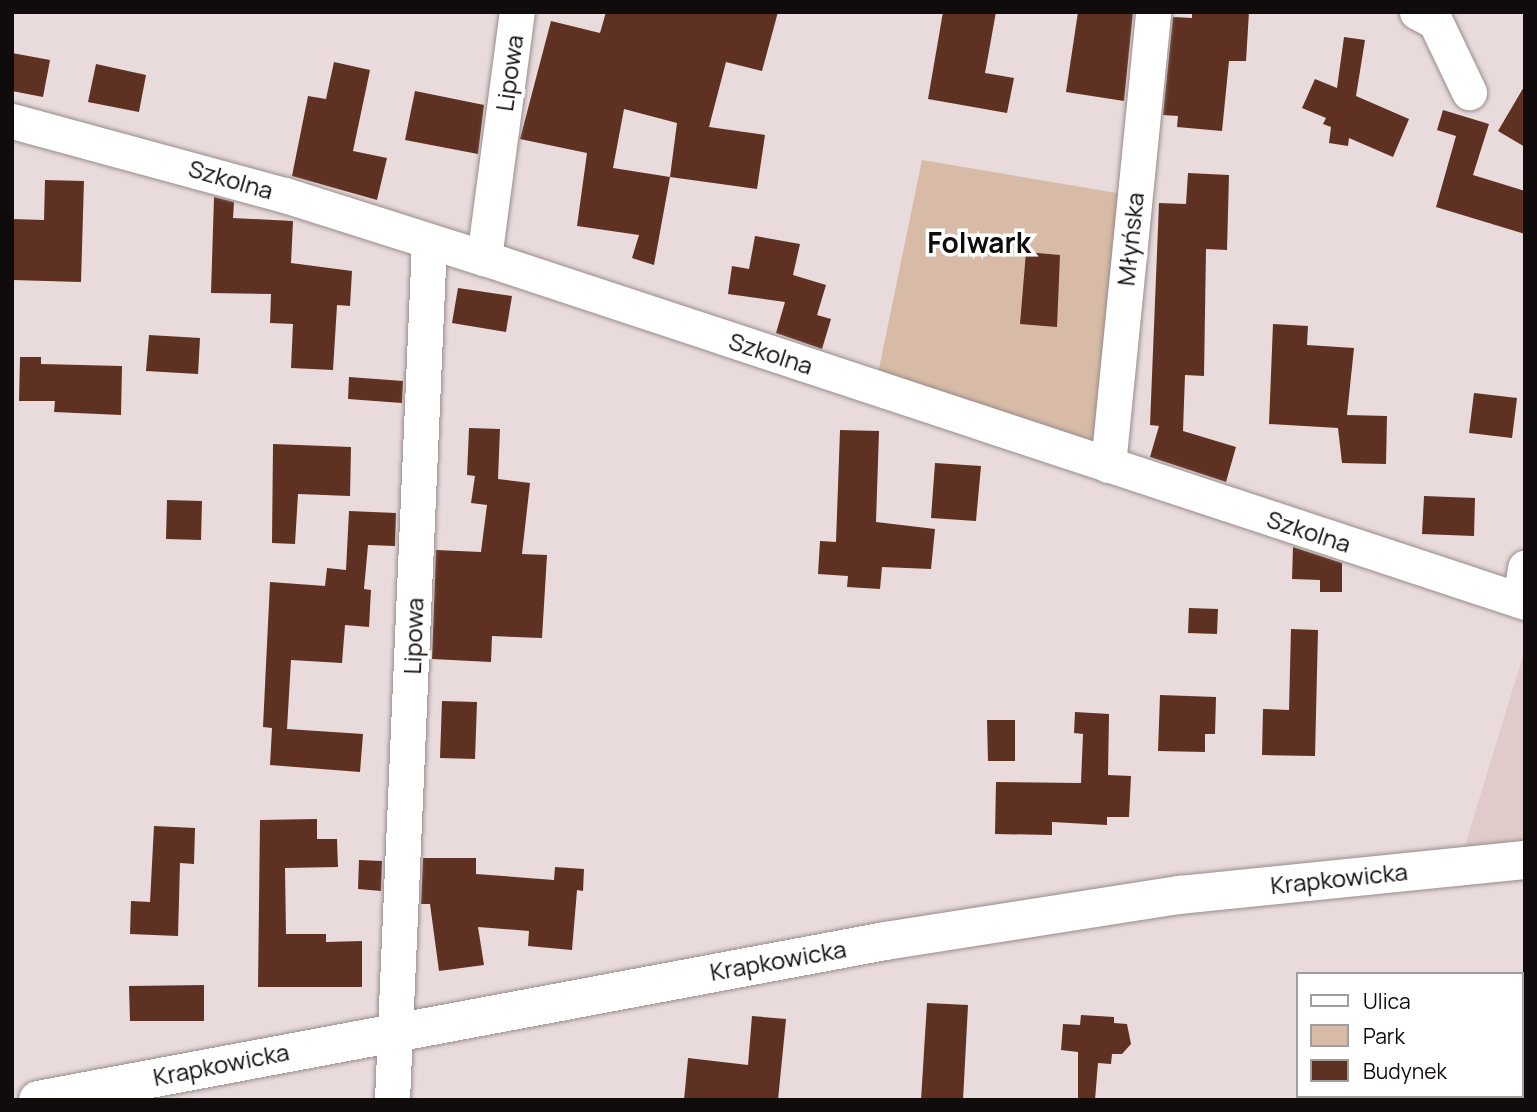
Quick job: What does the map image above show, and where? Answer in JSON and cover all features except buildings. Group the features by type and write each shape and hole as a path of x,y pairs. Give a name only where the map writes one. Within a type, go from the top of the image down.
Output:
{"main road":[{"name":"Krapkowicka","path":"38,1100 397,1031 1049,914 1241,888 1525,860"}],"street":[{"name":"Lipowa","path":"484,258 517,12"},
{"name":"Młyńska","path":"1108,465 1153,12"},
{"path":"1417,12 1435,21 1469,92"},
{"name":"Szkolna","path":"12,121 285,195 484,258 1108,465 1523,590"},
{"name":"Lipowa","path":"392,1100 429,242"}],"shaded area":[{"path":"1525,649 1525,860 1459,865"}],"green space":[{"path":"922,160 1135,196 1108,465 875,388"}],"district":[{"name":"Folwark","path":"979,242"}]}
